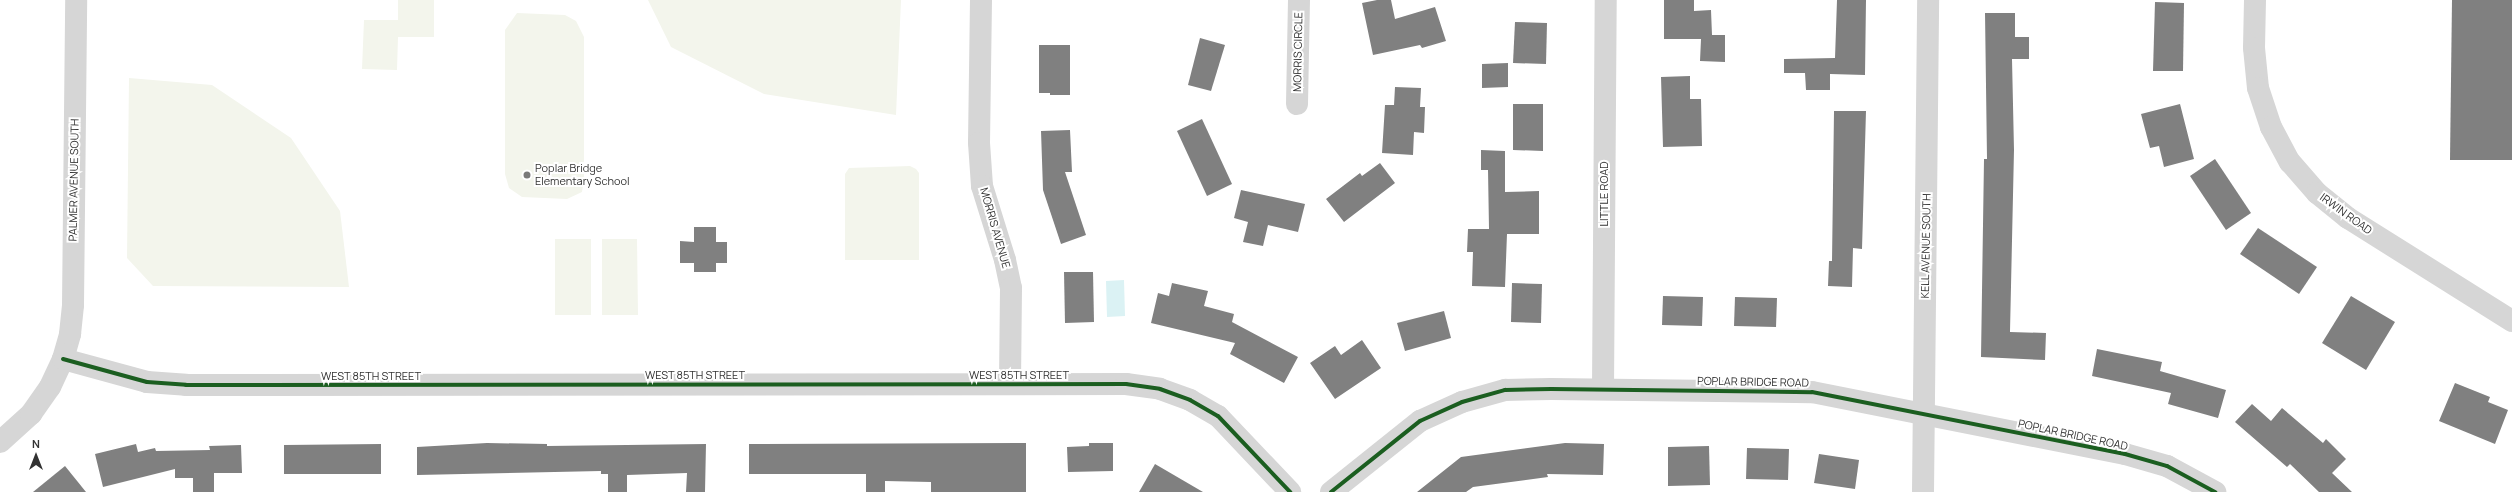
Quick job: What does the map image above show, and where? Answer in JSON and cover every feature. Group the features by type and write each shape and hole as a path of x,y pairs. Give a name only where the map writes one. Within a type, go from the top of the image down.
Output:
{"street":[{"name":"PALMER AVENUE SOUTH","path":"0,442 31,414 50,387 63,359 70,334 73,305 76,0"},
{"name":"MORRIS AVENUE","path":"981,0 979,143 982,186 1005,260 1011,288 1010,384"},
{"name":"MORRIS CIRCLE","path":"1297,104 1299,0"},
{"name":"LITTLE ROAD","path":"1603,389 1606,0"},
{"name":"KELL AVENUE SOUTH","path":"1923,492 1928,0"},
{"name":"IRWIN ROAD","path":"2255,0 2254,48 2258,88 2271,127 2290,162 2317,193 2348,218 2512,321"},
{"name":"WEST 85TH STREET","path":"63,359 147,382 186,385 1126,384 1160,389 1190,400 1218,416 1290,492"},
{"name":"POPLAR BRIDGE ROAD","path":"1330,492 1420,420 1462,402 1505,390 1603,389 1812,392 2125,454 2167,466 2215,492"}],"shaded area":[{"path":"398,0 434,0 434,37 398,37 397,70 362,69 364,20 398,20"},
{"path":"648,0 901,0 896,115 764,94 671,47"},
{"path":"517,13 565,15 576,21 584,37 584,178 582,192 567,199 522,197 509,188 505,174 505,30"},
{"path":"129,78 212,85 291,138 340,211 349,287 153,286 127,258"},
{"path":"910,166 916,169 919,173 919,260 845,260 845,174 849,168"},
{"path":"555,239 591,239 591,315 555,315"},
{"path":"602,239 637,239 638,315 602,315"},
{"path":"1124,280 1125,316 1107,317 1106,281"}],"building":[{"path":"1377,0 1391,0 1395,19 1435,7 1446,41 1422,48 1420,45 1373,55 1362,3"},
{"path":"1664,0 1694,0 1694,11 1711,10 1712,35 1725,35 1725,62 1700,61 1701,39 1664,39"},
{"path":"1837,0 1866,0 1865,75 1830,74 1830,90 1806,90 1805,73 1784,73 1784,59 1835,58"},
{"path":"2452,0 2512,0 2512,160 2450,160"},
{"path":"2155,2 2184,3 2183,71 2153,71"},
{"path":"1985,13 2015,13 2015,37 2029,37 2029,59 2012,59 2014,150 2010,332 2046,333 2045,360 1981,357 1984,159 1987,159"},
{"path":"1515,22 1547,23 1546,64 1513,63"},
{"path":"1200,38 1225,45 1211,91 1188,85"},
{"path":"1039,45 1070,45 1070,95 1050,95 1050,93 1039,93"},
{"path":"1508,63 1508,87 1482,88 1482,64"},
{"path":"1690,76 1690,99 1701,99 1702,146 1663,147 1661,77"},
{"path":"1395,87 1421,88 1420,107 1425,107 1424,133 1414,132 1413,155 1382,153 1385,105 1394,105"},
{"path":"1513,104 1543,104 1543,151 1513,150"},
{"path":"2180,104 2194,159 2164,167 2159,146 2150,148 2141,114"},
{"path":"1834,111 1866,111 1862,249 1853,248 1852,287 1828,286 1829,261 1832,261"},
{"path":"1202,119 1232,184 1207,196 1177,131"},
{"path":"1070,130 1072,172 1065,172 1086,235 1061,244 1043,190 1041,131"},
{"path":"1481,150 1505,151 1505,192 1539,191 1539,234 1507,234 1505,287 1472,286 1473,252 1467,252 1468,229 1489,229 1488,170 1481,170"},
{"path":"2215,159 2251,213 2226,230 2190,176"},
{"path":"1380,163 1395,183 1344,222 1326,199 1360,173 1362,176"},
{"path":"1241,190 1305,204 1298,232 1268,225 1263,246 1243,242 1248,222 1234,218"},
{"path":"694,227 716,227 716,242 727,242 727,263 716,263 716,272 694,272 694,263 680,263 680,241 694,242"},
{"path":"2258,228 2317,267 2299,294 2240,254"},
{"path":"1064,272 1093,272 1094,322 1065,323"},
{"path":"1172,283 1208,291 1204,306 1234,314 1232,322 1298,357 1284,383 1230,354 1235,343 1151,323 1158,293 1169,296"},
{"path":"1512,283 1542,284 1541,323 1511,322"},
{"path":"1663,296 1703,297 1702,326 1662,325"},
{"path":"2351,296 2395,322 2366,370 2322,343"},
{"path":"1735,297 1777,298 1776,327 1734,326"},
{"path":"1444,311 1451,338 1405,351 1397,323"},
{"path":"1362,340 1381,368 1335,399 1310,363 1335,346 1341,355"},
{"path":"2097,349 2162,362 2160,371 2226,390 2218,418 2168,404 2171,393 2092,376"},
{"path":"2455,383 2490,397 2488,402 2508,410 2495,444 2439,421"},
{"path":"2252,404 2271,421 2282,408 2323,443 2326,439 2346,459 2332,473 2352,492 2319,492 2290,464 2287,467 2235,422"},
{"path":"487,443 547,444 547,446 706,444 705,492 686,492 687,473 627,475 627,492 608,492 608,474 601,474 601,471 417,475 417,447"},
{"path":"1026,443 1026,492 931,492 931,482 885,481 885,492 866,492 866,474 749,474 749,444"},
{"path":"1089,443 1113,443 1113,471 1068,472 1067,447 1089,446"},
{"path":"1565,443 1604,444 1603,475 1547,474 1548,477 1473,487 1466,492 1417,492 1461,457"},
{"path":"136,444 138,452 155,448 156,451 210,450 209,446 241,445 242,473 214,473 214,492 193,492 193,478 175,478 175,469 103,487 95,454"},
{"path":"381,444 381,474 284,474 284,445"},
{"path":"1709,446 1710,485 1668,486 1668,447"},
{"path":"1747,448 1789,449 1788,480 1746,479"},
{"path":"1819,454 1859,460 1855,489 1814,483"},
{"path":"1155,464 1203,492 1139,492"},
{"path":"65,466 86,492 33,492"}],"cycle path":[{"path":"63,359 147,382 186,385 1126,384 1160,389 1190,400 1218,416 1290,492"},
{"path":"1331,492 1420,421 1462,402 1505,390 1551,389 1812,392 2125,454 2167,466 2215,492"}],"place":[{"name":"Poplar Bridge Elementary School","path":"527,175"}]}
